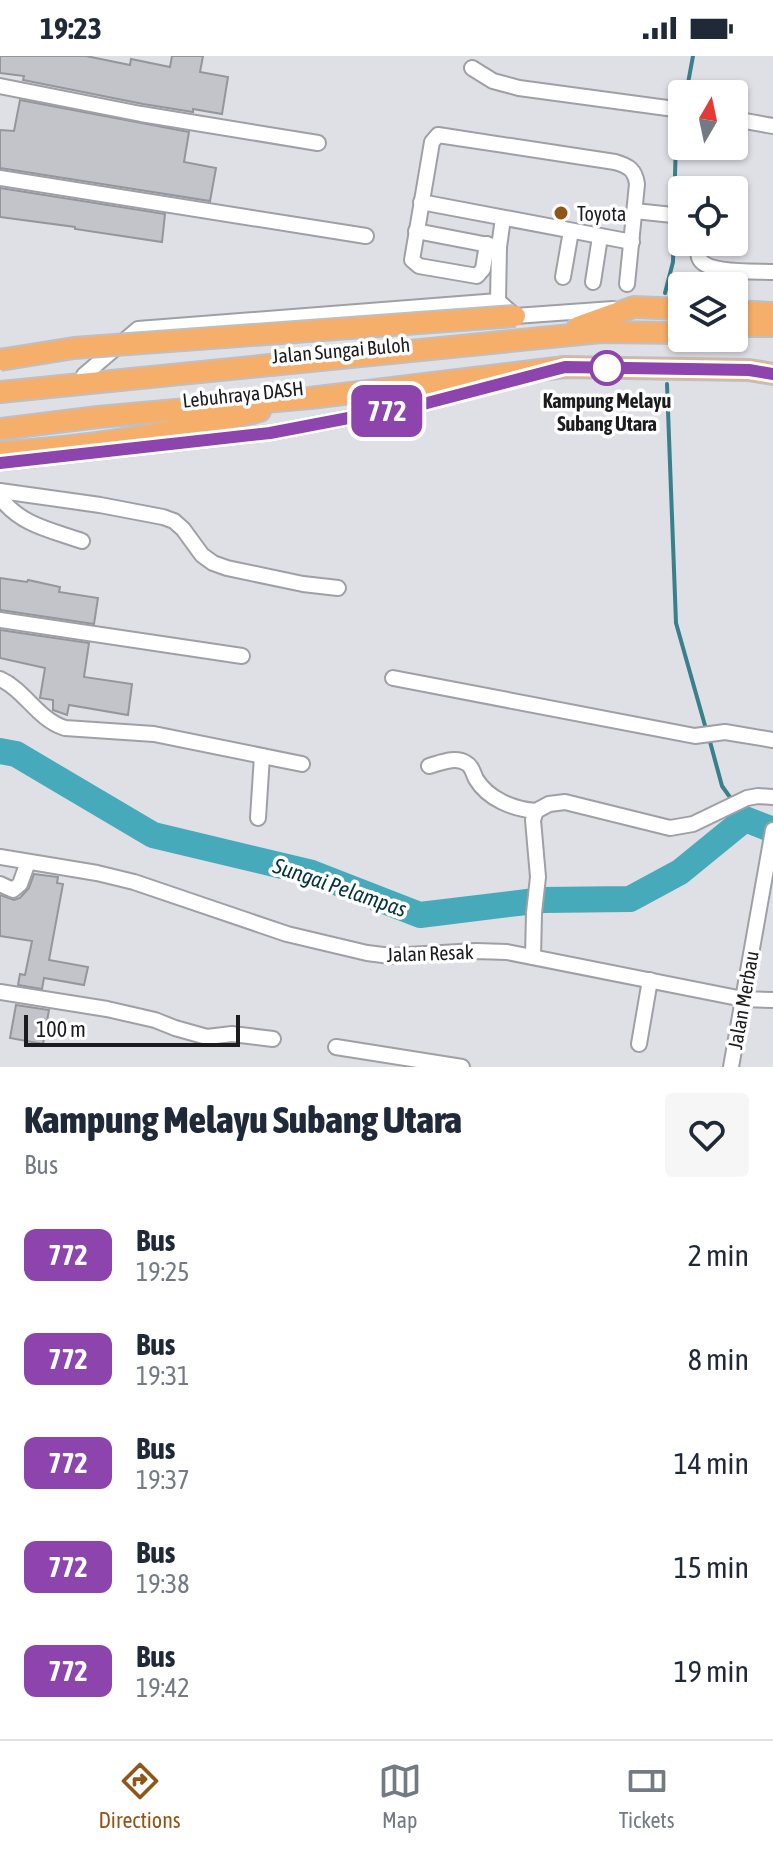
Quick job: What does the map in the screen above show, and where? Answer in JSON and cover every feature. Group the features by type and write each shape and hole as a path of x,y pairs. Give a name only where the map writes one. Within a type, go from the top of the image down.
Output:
{"highway":[{"path":"566,331 634,307 668,308"},
{"path":"748,312 773,313"},
{"path":"0,360 74,348 515,316"},
{"name":"Jalan Sungai Buloh","path":"0,381 566,331 668,325"},
{"path":"748,326 773,327"},
{"name":"Lebuhraya DASH","path":"0,392 601,332 668,333"},
{"path":"748,334 773,335"},
{"name":"Lebuhraya DASH","path":"0,418 600,358 773,366"},
{"name":"Jalan Sungai Buloh","path":"0,429 110,415 310,398 565,367 749,370 773,374"},
{"path":"0,452 61,448 202,426 310,398"}],"street":[{"path":"472,68 493,81 519,88 668,108"},
{"path":"0,86 141,114 318,143"},
{"path":"748,122 773,126"},
{"path":"503,218 481,274 473,276 415,264 412,256 421,202 432,142 438,135 624,165 632,169 637,184 627,284"},
{"path":"0,178 366,236"},
{"path":"421,202 632,242"},
{"path":"635,211 668,214"},
{"path":"416,231 493,245"},
{"path":"563,277 571,231"},
{"path":"593,282 600,237"},
{"path":"493,245 498,301 515,316 634,307"},
{"path":"699,256 709,266 773,272"},
{"path":"84,375 138,329 498,301"},
{"path":"0,463 270,433 427,403 565,367"},
{"path":"0,491 163,517 183,529 202,555 213,563 303,584 338,588"},
{"path":"0,497 10,511 25,520 82,541"},
{"path":"0,620 242,656"},
{"path":"393,678 695,736 725,732 773,740"},
{"path":"0,679 11,683 54,725 154,734 302,764"},
{"path":"258,818 262,756"},
{"path":"429,766 458,760 466,763 486,790 503,803 520,809 536,811 549,804 565,802 670,828 693,824 747,798 773,797"},
{"path":"533,957 538,877 533,820 536,811"},
{"name":"Jalan Merbau","path":"731,1067 772,834"},
{"name":"Jalan Resak","path":"0,857 134,882 287,934 367,953 391,956 507,952 743,999 773,1000"},
{"path":"0,884 13,890 20,884 28,862"},
{"path":"639,1044 650,980"},
{"path":"0,992 107,1009 207,1037 232,1034 273,1039"},
{"path":"336,1047 462,1067"}],"building":[{"path":"0,56 86,56 130,65 131,59 170,67 172,56 203,56 200,72 228,77 222,114 143,104 23,80 24,76 0,73"},
{"path":"20,100 189,132 184,162 216,168 210,201 0,168 0,130 14,131"},
{"path":"0,188 165,214 162,242 0,217"},
{"path":"0,578 28,580 60,587 59,592 98,598 94,624 0,610"},
{"path":"0,630 89,643 84,677 132,684 128,715 69,705 67,715 53,710 53,700 40,698 45,668 0,658"},
{"path":"34,874 58,877 57,883 63,884 49,960 88,967 84,985 44,978 42,989 18,985 20,974 25,975 32,941 0,936 0,895 14,900 20,898 29,888"},
{"path":"16,1005 49,1010 43,1044 10,1038"}],"waterway":[{"path":"689,80 693,56"},
{"path":"675,160 675,176"},
{"path":"665,293 673,256"},
{"path":"667,384 676,623 706,729"},
{"path":"709,738 722,786 732,800"},
{"name":"Sungai Pelampas","path":"0,751 16,754 153,835 312,873 420,915 543,900 630,899 680,872 745,819 773,830"},
{"path":"737,807 745,819"}],"bus line":[{"name":"772","path":"0,463 270,433 427,403 565,367 749,370 773,374"}],"place":[{"name":"Toyota","path":"561,213"},
{"name":"Kampung Melayu Subang Utara","path":"607,368"}]}
